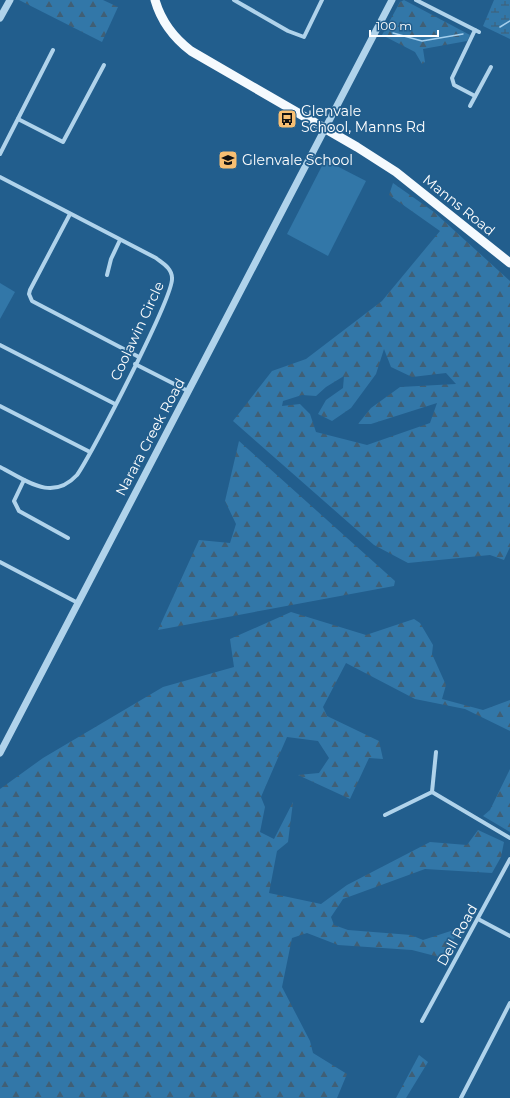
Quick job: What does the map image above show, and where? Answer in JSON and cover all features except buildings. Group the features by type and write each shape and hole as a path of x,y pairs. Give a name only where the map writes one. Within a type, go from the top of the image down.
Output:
{"main road":[{"name":"Manns Road","path":"155,0 166,24 182,44 197,55 244,82 281,109 324,130 410,184 510,263"}],"street":[{"path":"0,18 10,0"},
{"path":"234,0 288,31 304,37 322,0"},
{"name":"Narara Creek Road","path":"0,753 392,0"},
{"path":"416,0 477,32 452,78 454,85 475,96"},
{"path":"0,154 53,50"},
{"path":"18,118 63,142 104,65"},
{"path":"470,106 491,67"},
{"name":"Coolawin Circle","path":"0,177 156,258 171,271 173,279 170,292 139,356 77,475 65,486 57,488 43,488 0,467"},
{"path":"70,214 30,290 30,298 32,301 139,356"},
{"path":"107,275 110,259 120,240"},
{"path":"0,345 115,404"},
{"path":"135,364 188,391"},
{"path":"0,406 90,452"},
{"path":"24,480 14,501 19,511 68,538"},
{"path":"0,562 78,603"},
{"path":"432,792 436,752"},
{"path":"385,815 432,792"},
{"path":"432,792 510,838"},
{"name":"Dell Road","path":"422,1021 510,859"},
{"path":"478,919 510,936"},
{"path":"462,1098 510,1003"}],"green space":[{"path":"19,0 103,0 118,7 102,42"},
{"path":"404,0 470,35 467,41 423,49 425,62 422,64 415,52 382,35 400,2"},
{"path":"494,0 510,0 510,39 483,26"},
{"path":"325,160 366,181 328,256 287,234"},
{"path":"393,183 434,212 510,281 510,547 504,560 490,555 408,563 374,545 233,421 272,371 306,359 382,301 440,231 389,195","holes":["384,349 391,367 412,377 446,373 456,384 400,387 371,408 358,424 371,424 437,403 430,423 367,445 316,432 310,414 300,404 282,406 283,401 302,395 316,396 326,387 344,376 343,388 326,400 318,414 332,421 351,408 376,374"]},
{"path":"0,283 15,292 0,319"},
{"path":"239,441 395,581 394,586 158,630 199,540 230,543 236,524 225,501"},
{"path":"291,612 366,635 414,619 420,623 433,645 432,654 446,685 442,699 483,710 510,700 510,731 465,709 415,699 346,663 323,707 327,716 379,741 383,759 369,758 350,799 298,775 319,773 329,758 318,741 287,737 261,797 265,807 260,832 274,839 293,802 288,842 277,851 269,893 321,904 347,885 430,842 467,845 478,830 504,842 501,857 492,873 425,869 343,899 331,917 334,925 348,930 411,935 423,940 460,928 443,958 412,950 338,945 307,933 292,938 282,987 310,1041 313,1053 347,1074 337,1098 0,1098 0,789 43,758 163,687 234,667 230,639"},
{"path":"510,769 510,832 483,816 490,810"},
{"path":"419,1055 428,1062 406,1098 396,1098"}],"waterway":[{"path":"500,27 510,21"},
{"path":"393,33 422,41 463,34"}],"place":[{"name":"Glenvale School, Manns Rd","path":"287,119"},
{"name":"Glenvale School","path":"228,160"}]}
